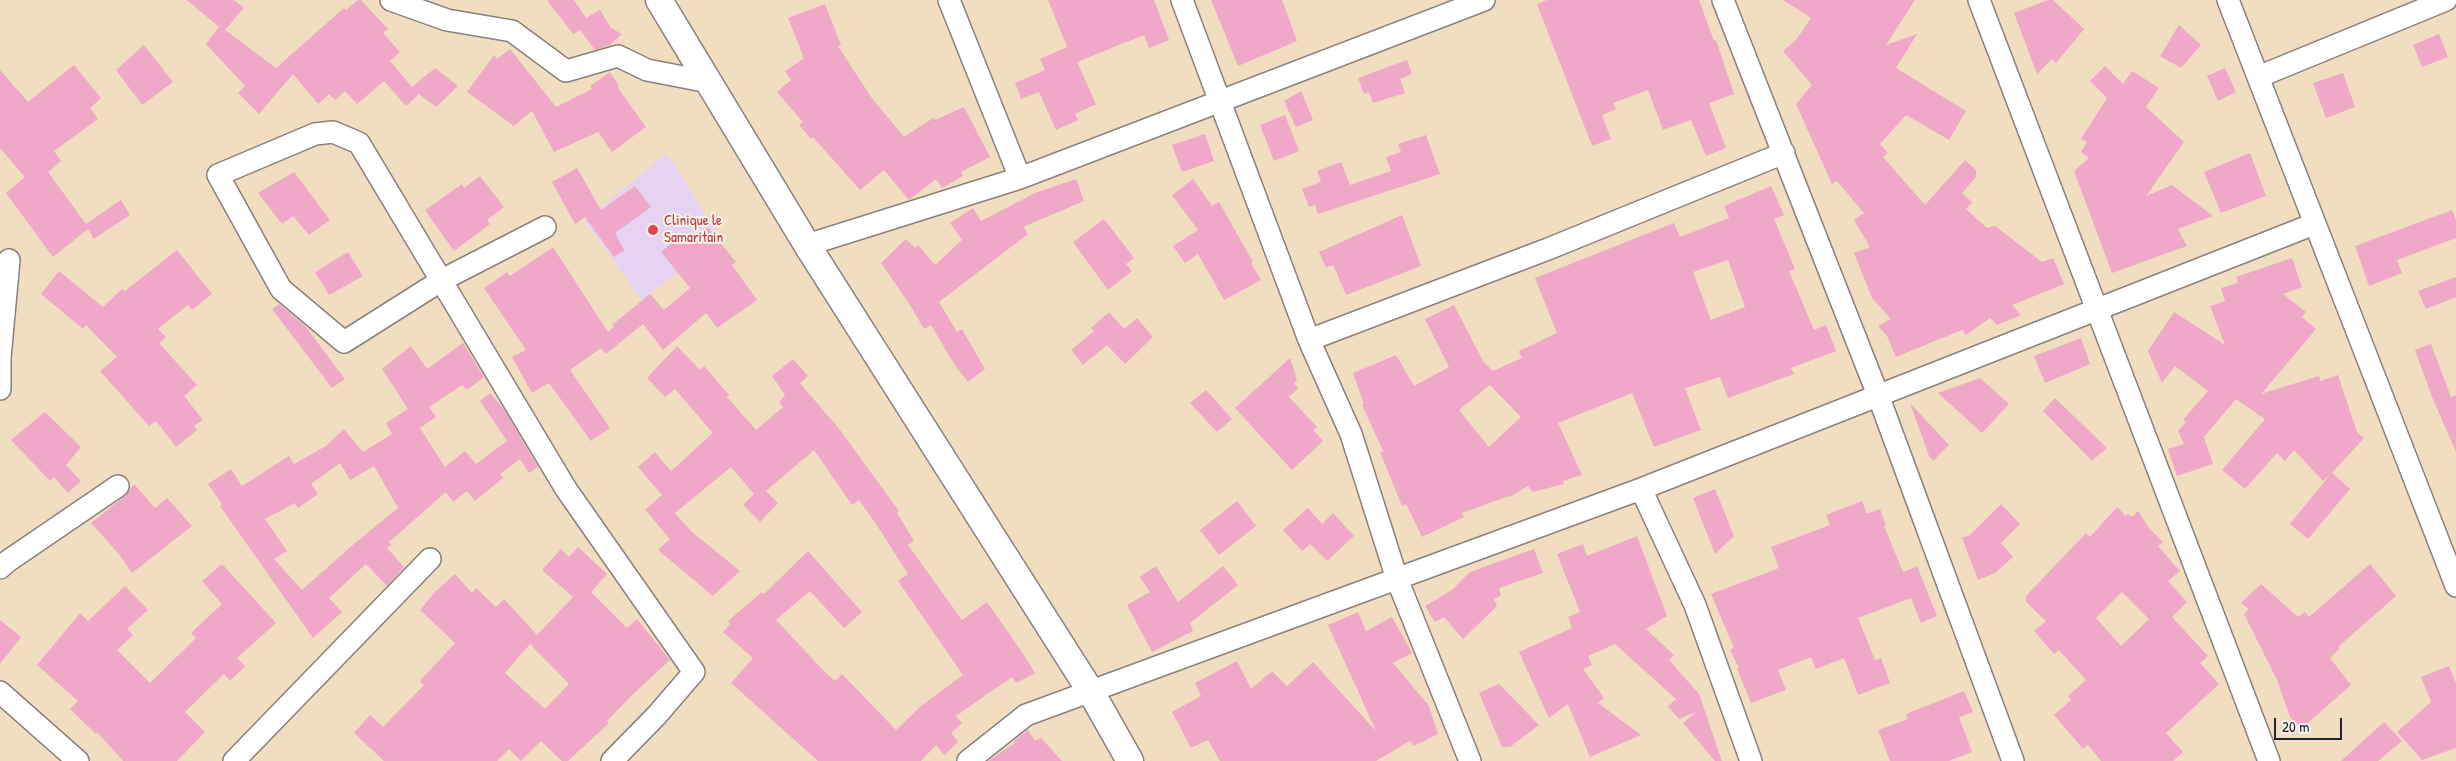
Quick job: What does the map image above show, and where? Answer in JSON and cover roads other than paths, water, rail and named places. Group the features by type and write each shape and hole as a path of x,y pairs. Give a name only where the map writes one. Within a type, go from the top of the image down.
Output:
{"street":[{"path":"391,0 447,20 512,31 566,71 618,56 647,70 709,82"},
{"path":"659,0 808,245 1091,692 1130,761"},
{"path":"949,0 1020,178"},
{"path":"1182,0 1221,100 1309,340 1351,434 1397,579 1470,761"},
{"path":"808,245 1020,178 1221,100 1455,5 1484,0"},
{"path":"1723,0 1878,394 2013,761"},
{"path":"1979,0 2269,761"},
{"path":"2228,0 2456,586"},
{"path":"2258,77 2446,0"},
{"path":"544,227 442,280 344,342 281,288 218,175 315,134 333,132 359,143 442,280 566,489 694,672 657,715 612,761"},
{"path":"1309,340 1548,249 1784,153"},
{"path":"968,761 1026,715 1641,489 1878,394 2314,224"},
{"path":"0,389 0,358 9,260"},
{"path":"3,561 118,486"},
{"path":"1641,489 1695,605 1751,761"},
{"path":"234,761 430,559"},
{"path":"0,692 78,761"}],"place":[{"name":"Clinique le Samaritain","path":"653,230"}]}
